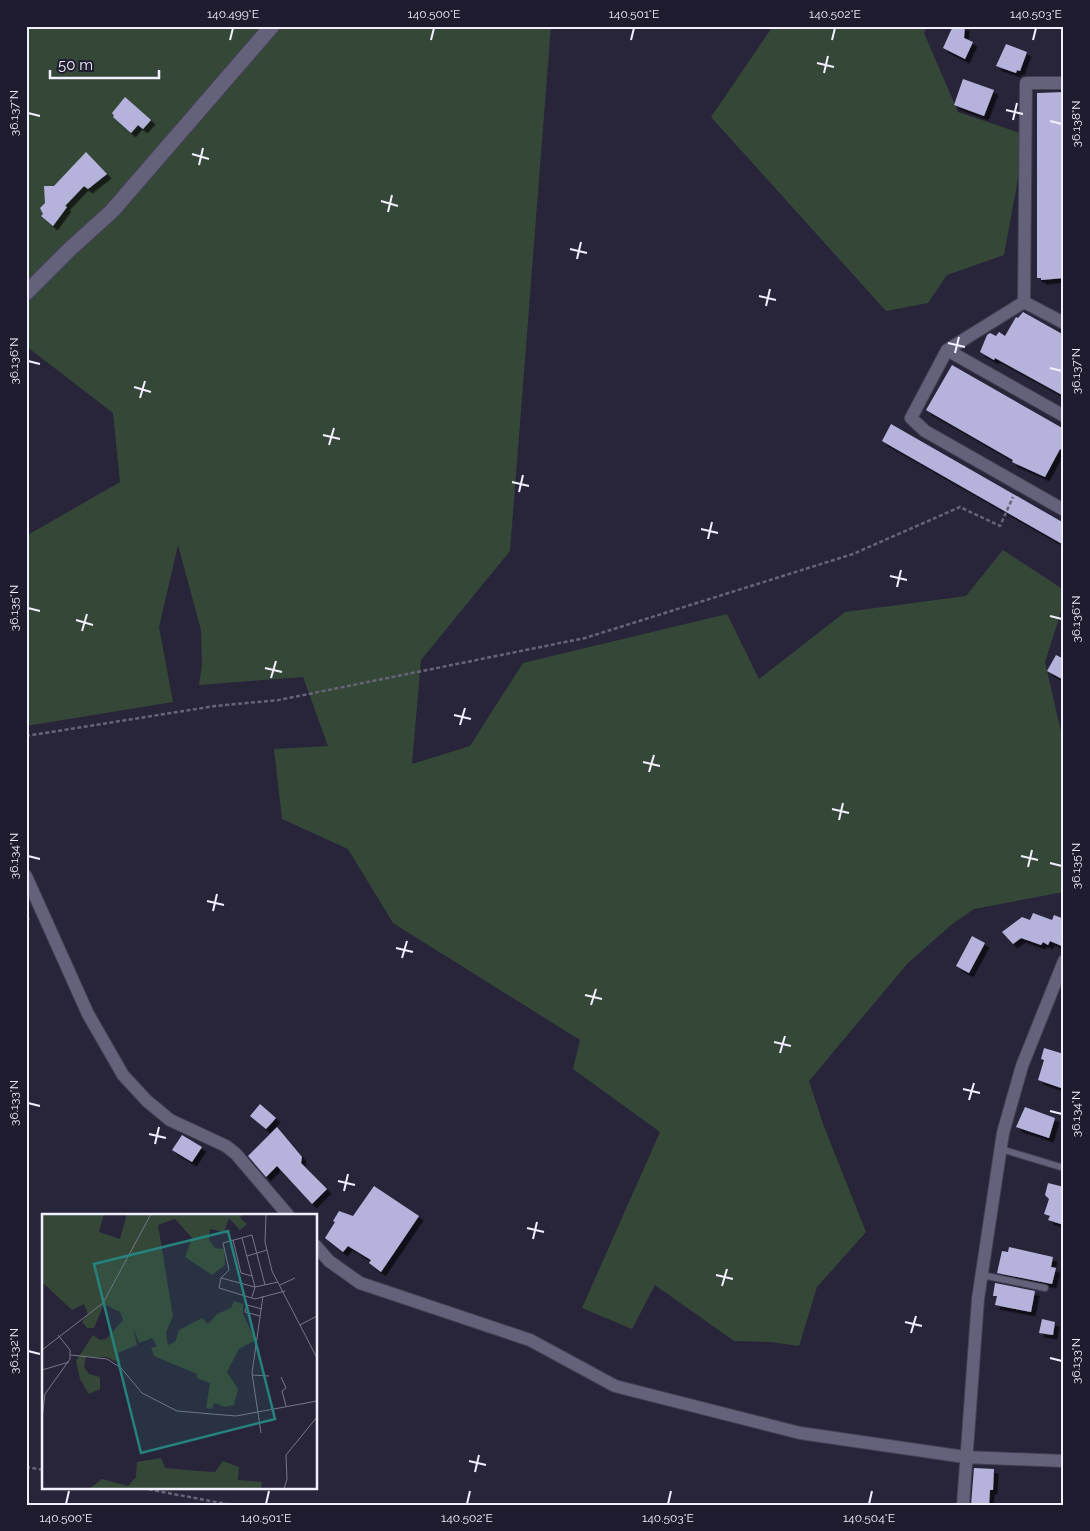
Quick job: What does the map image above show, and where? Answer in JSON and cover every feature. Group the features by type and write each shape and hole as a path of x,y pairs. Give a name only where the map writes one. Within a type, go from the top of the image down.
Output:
{"street":[{"path":"26,293 112,211 272,26"},
{"path":"1024,302 1026,83 1064,83"},
{"path":"1024,302 1064,323"},
{"path":"1024,302 948,350 912,418 925,431 1064,510"},
{"path":"948,350 1064,416"},
{"path":"26,876 88,1014 123,1075 147,1101 170,1120 226,1146 236,1154 287,1214"},
{"path":"963,1505 972,1362 982,1275 1001,1149 1022,1066 1064,961"},
{"path":"318,1248 329,1261 360,1283 530,1340 615,1386 800,1433 966,1457 1064,1461"}],"lane":[{"path":"1001,1149 1064,1168"},
{"path":"982,1275 1044,1288"}],"path":[{"path":"26,736 215,706 279,700 585,638 853,554 960,507 1000,526 1018,485"},
{"path":"26,1467 42,1470"},
{"path":"141,1488 232,1505"}],"green space":[{"path":"26,26 551,26 510,551 421,660 412,764 470,746 523,663 727,614 759,679 845,612 966,596 1003,550 1064,590 1064,602 1045,662 1064,745 1064,892 974,909 951,925 907,964 809,1081 823,1124 866,1232 817,1287 799,1346 771,1342 734,1341 655,1285 632,1329 582,1308 660,1132 573,1069 580,1040 393,923 348,849 282,819 274,749 328,746 303,677 199,685 202,664 201,630 178,545 159,627 173,702 26,726 26,536 120,482 113,413 26,346"},
{"path":"773,26 927,26 924,33 958,112 1026,135 1004,255 947,275 928,303 886,311 711,117"}],"building":[{"path":"953,26 965,26 964,38 973,42 965,59 943,48"},
{"path":"1006,44 1027,52 1020,71 1017,70 1016,73 996,66"},
{"path":"963,79 994,90 984,116 954,105"},
{"path":"1064,92 1064,278 1041,280 1041,278 1037,278 1037,93"},
{"path":"125,97 151,120 143,129 138,125 131,133 113,117 112,113"},
{"path":"86,152 107,174 88,189 84,186 65,206 67,207 53,226 41,216 43,214 40,208 45,203 44,186 54,186"},
{"path":"1023,312 1064,335 1064,396 995,358 994,360 980,352 987,335 990,333 996,336 999,332 1005,336 1016,317 1018,318"},
{"path":"952,365 1064,429 1064,451 1060,449 1045,477 1012,462 1013,460 926,410"},
{"path":"891,424 1064,523 1064,545 882,441"},
{"path":"1056,655 1064,659 1064,680 1047,671"},
{"path":"1033,913 1052,920 1054,915 1064,919 1064,947 1050,941 1048,945 1043,942 1041,945 1021,938 1013,944 1002,932 1022,917 1030,920"},
{"path":"972,936 985,943 969,973 956,966"},
{"path":"1044,1048 1064,1054 1064,1089 1038,1080 1044,1060 1041,1059"},
{"path":"260,1104 276,1118 266,1129 250,1116"},
{"path":"1025,1107 1055,1118 1049,1138 1016,1127"},
{"path":"277,1127 302,1157 301,1163 327,1189 312,1204 277,1166 266,1177 248,1156"},
{"path":"182,1135 202,1147 192,1162 172,1150"},
{"path":"1048,1183 1064,1187 1064,1225 1048,1220 1050,1216 1044,1214 1049,1199 1045,1195"},
{"path":"374,1186 419,1216 381,1272 369,1263 371,1260 348,1246 343,1252 325,1238 335,1222 333,1221 339,1211 353,1216"},
{"path":"1009,1247 1053,1257 1051,1267 1056,1268 1052,1284 997,1273 1002,1251 1008,1252"},
{"path":"995,1283 1035,1291 1031,1312 995,1305 997,1296 993,1296"},
{"path":"1042,1319 1055,1322 1053,1335 1039,1333"},
{"path":"974,1468 994,1469 993,1490 990,1490 989,1505 971,1505"}]}
